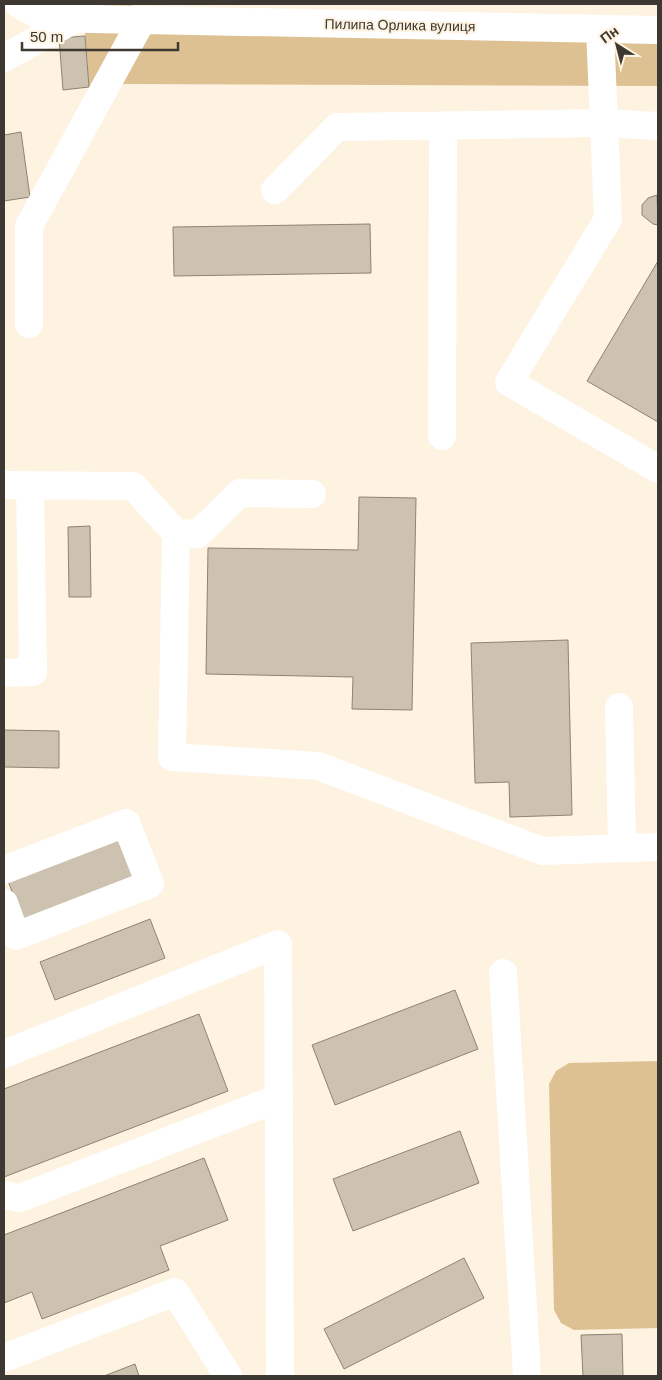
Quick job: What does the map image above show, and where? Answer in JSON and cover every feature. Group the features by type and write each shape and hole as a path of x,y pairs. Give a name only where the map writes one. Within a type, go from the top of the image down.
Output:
{"street":[{"name":"Пилипа Орлика вулиця","path":"19,4 44,18 77,19 142,12 658,30"},
{"path":"29,324 29,226 142,12"},
{"path":"4,58 77,19"},
{"path":"600,29 608,219 509,382 658,469"},
{"path":"275,190 337,127 603,123 658,126"},
{"path":"442,436 443,125"},
{"path":"4,672 33,672 17,485 133,486 176,533 172,757 318,766 542,851 658,847"},
{"path":"176,533 198,534 240,493 312,494"},
{"path":"619,707 622,848"},
{"path":"4,870 126,823 150,884 16,936 4,906"},
{"path":"4,1054 278,944 280,1376"},
{"path":"503,972 527,1376"},
{"path":"4,1195 20,1198 279,1098"},
{"path":"4,1358 175,1292 228,1376"}],"shaded area":[{"path":"83,4 132,4 133,29 658,40 658,86 126,84 89,87"},
{"path":"658,1061 658,1328 574,1330 561,1323 554,1310 549,1084 556,1071 569,1063"}],"building":[{"path":"85,36 89,87 63,90 59,38"},
{"path":"21,132 30,197 4,201 4,135"},
{"path":"657,195 658,225 653,224 642,215 642,205 648,198"},
{"path":"370,224 371,273 174,276 173,227"},
{"path":"658,261 658,422 587,381"},
{"path":"359,497 416,498 412,710 352,709 353,677 206,674 208,548 358,550"},
{"path":"90,526 91,597 69,597 68,527"},
{"path":"568,640 572,815 510,817 509,782 475,783 471,643"},
{"path":"4,730 59,731 59,768 4,767"},
{"path":"119,839 134,877 23,920 8,881"},
{"path":"150,919 165,958 55,1000 40,962"},
{"path":"455,990 478,1049 335,1105 312,1045"},
{"path":"199,1014 228,1091 4,1177 4,1089"},
{"path":"460,1131 479,1183 353,1231 333,1179"},
{"path":"204,1158 228,1220 160,1246 169,1270 42,1319 32,1292 4,1303 4,1235"},
{"path":"464,1258 484,1298 344,1369 324,1329"},
{"path":"622,1334 623,1376 583,1376 581,1335"},
{"path":"135,1364 139,1376 104,1376"}]}
